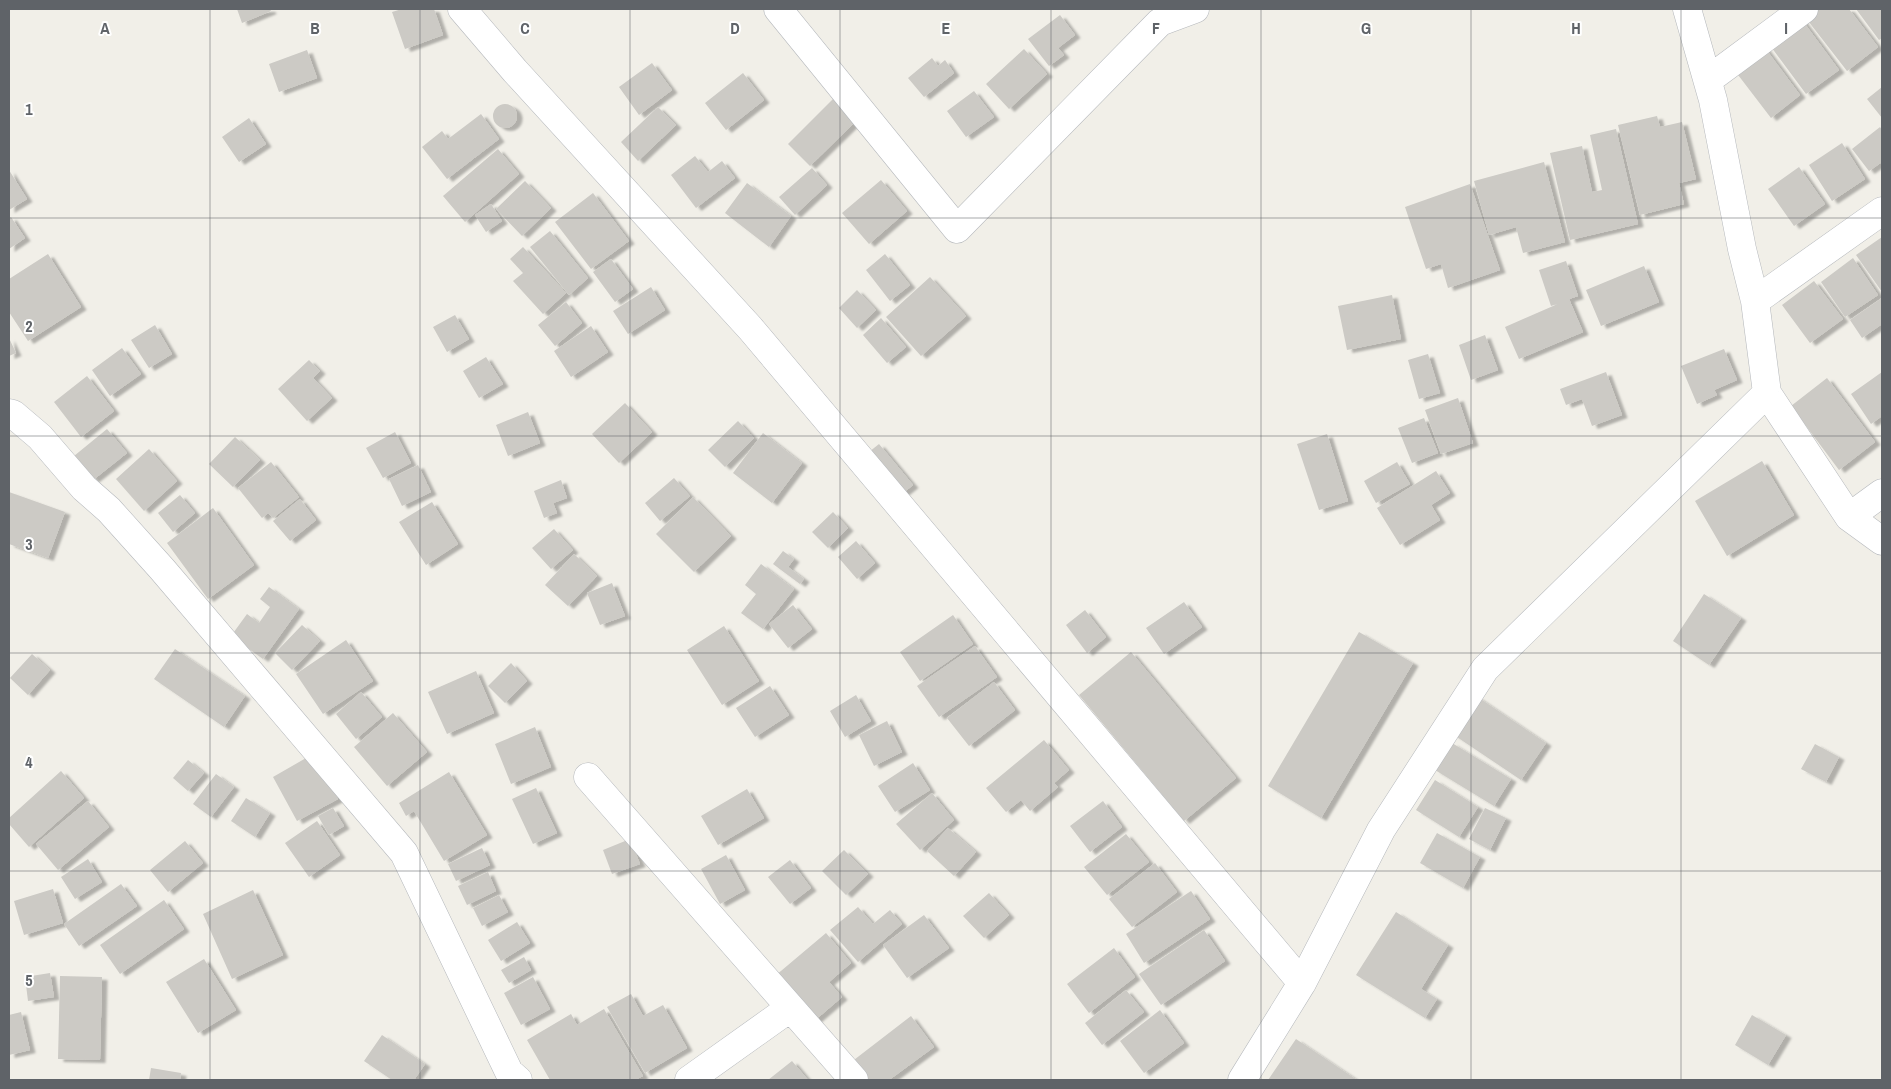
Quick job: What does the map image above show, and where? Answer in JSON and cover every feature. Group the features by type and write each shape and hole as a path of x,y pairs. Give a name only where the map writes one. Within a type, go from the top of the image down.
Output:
{"street":[{"path":"462,9 515,71 750,328 1302,983"},
{"path":"778,9 957,229 1160,22 1194,9"},
{"path":"1687,9 1713,100 1742,249 1755,301 1767,393 1849,517 1882,541"},
{"path":"1708,80 1804,9"},
{"path":"1755,301 1882,211"},
{"path":"1242,1080 1302,983 1381,830 1484,669 1767,393"},
{"path":"9,413 13,414 40,436 84,488 109,510 162,569 404,853 509,1072 518,1080"},
{"path":"1849,517 1882,493"},
{"path":"588,777 854,1080"},
{"path":"688,1080 790,1008"}],"building":[{"path":"237,9 270,9 271,11 242,23"},
{"path":"402,9 434,9 443,35 405,49 392,12"},
{"path":"1816,9 1849,9 1878,47 1847,71 1805,17"},
{"path":"1856,9 1882,9 1882,38 1879,40"},
{"path":"1060,15 1075,35 1058,48 1064,55 1049,66 1028,39"},
{"path":"1799,16 1839,70 1806,94 1766,40"},
{"path":"1762,44 1800,95 1771,118 1732,67"},
{"path":"1024,49 1047,74 1009,109 986,84"},
{"path":"307,50 317,78 279,92 269,64"},
{"path":"932,58 938,66 945,60 954,73 924,97 908,78"},
{"path":"652,63 672,90 639,115 619,87"},
{"path":"743,73 764,100 726,130 705,103"},
{"path":"1882,87 1882,118 1867,99"},
{"path":"974,91 994,117 966,137 947,111"},
{"path":"837,95 859,118 810,166 788,144"},
{"path":"505,104 513,108 517,116 513,124 505,128 497,124 493,116 497,108"},
{"path":"658,107 676,125 638,161 621,142"},
{"path":"481,114 499,139 447,179 422,147 442,131 448,139"},
{"path":"1657,116 1660,127 1682,122 1696,179 1679,183 1684,204 1640,215 1618,125"},
{"path":"249,118 266,144 239,162 222,137"},
{"path":"1880,127 1882,130 1882,162 1869,171 1852,149"},
{"path":"1616,129 1638,224 1570,240 1550,153 1582,146 1592,192 1602,190 1590,135"},
{"path":"1842,143 1865,179 1832,201 1809,165"},
{"path":"498,149 519,174 465,222 443,196"},
{"path":"695,156 708,172 722,161 735,178 696,208 671,175"},
{"path":"1544,162 1565,242 1523,253 1516,227 1489,235 1474,181"},
{"path":"1799,167 1825,204 1794,226 1768,189"},
{"path":"812,168 827,185 795,215 779,197"},
{"path":"9,170 27,199 9,210"},
{"path":"881,180 907,211 869,244 842,213"},
{"path":"525,181 551,208 522,236 496,209"},
{"path":"747,183 791,216 769,247 725,213"},
{"path":"1470,184 1500,270 1448,288 1441,264 1426,269 1405,207"},
{"path":"593,193 629,241 591,269 555,222"},
{"path":"491,204 502,221 486,232 475,215"},
{"path":"11,217 25,238 9,249 9,218"},
{"path":"550,231 588,278 569,295 530,247"},
{"path":"1882,237 1882,292 1856,255"},
{"path":"523,247 566,293 543,314 513,281 523,273 510,259"},
{"path":"48,254 81,307 28,341 9,312 9,279"},
{"path":"885,254 910,285 890,301 866,270"},
{"path":"1853,258 1878,295 1845,317 1821,282"},
{"path":"611,259 633,289 615,302 593,272"},
{"path":"1566,261 1578,296 1569,299 1583,332 1519,359 1505,327 1560,303 1551,306 1539,270"},
{"path":"1644,266 1659,302 1601,326 1586,290"},
{"path":"930,277 966,316 921,356 886,317"},
{"path":"1814,281 1843,319 1810,343 1782,305"},
{"path":"651,287 665,310 628,334 613,311"},
{"path":"857,290 876,310 857,328 839,308"},
{"path":"1392,295 1401,339 1347,350 1338,306"},
{"path":"1882,298 1882,324 1862,338 1850,320"},
{"path":"566,302 582,323 555,346 538,325"},
{"path":"455,315 469,339 447,352 433,327"},
{"path":"881,318 906,347 887,363 863,335"},
{"path":"155,325 172,354 149,368 131,340"},
{"path":"591,326 608,352 571,377 554,351"},
{"path":"1485,335 1498,370 1471,380 1459,345"},
{"path":"9,338 16,353 9,356"},
{"path":"122,348 141,374 110,396 92,370"},
{"path":"1724,349 1737,380 1714,390 1717,395 1697,404 1681,366"},
{"path":"1428,354 1440,393 1419,399 1408,360"},
{"path":"486,357 503,384 479,398 463,371"},
{"path":"309,360 320,371 313,378 332,398 307,421 278,389"},
{"path":"1606,372 1622,415 1592,426 1582,399 1566,405 1560,389"},
{"path":"1882,372 1882,416 1871,424 1851,394"},
{"path":"87,376 114,411 81,437 54,402"},
{"path":"1827,378 1875,442 1839,470 1791,406"},
{"path":"1458,398 1473,443 1441,454 1425,410"},
{"path":"625,403 652,432 619,463 592,434"},
{"path":"528,412 540,443 508,456 496,425"},
{"path":"1424,418 1438,453 1412,463 1398,428"},
{"path":"738,421 754,438 725,467 708,450"},
{"path":"107,429 127,453 93,480 74,456"},
{"path":"395,432 411,463 383,478 366,448"},
{"path":"763,433 802,463 772,503 733,473"},
{"path":"1327,434 1348,501 1319,510 1297,444"},
{"path":"235,437 260,460 233,487 209,464"},
{"path":"879,444 913,485 898,497 864,456"},
{"path":"149,449 177,481 144,511 116,479"},
{"path":"1762,461 1794,515 1727,556 1695,501"},
{"path":"271,462 299,497 273,518 268,513 262,518 238,488"},
{"path":"1397,462 1410,484 1376,503 1364,481"},
{"path":"418,465 431,492 402,506 389,479"},
{"path":"1436,471 1450,493 1431,505 1440,520 1400,545 1377,508"},
{"path":"674,478 690,496 660,521 645,503"},
{"path":"561,480 567,498 553,503 557,513 544,518 534,491"},
{"path":"9,492 65,512 48,558 9,544"},
{"path":"180,495 195,513 173,532 158,513"},
{"path":"693,497 731,536 694,572 656,534"},
{"path":"300,499 316,520 290,541 273,521"},
{"path":"432,502 458,544 426,565 399,522"},
{"path":"213,508 254,565 208,599 167,543"},
{"path":"833,512 848,528 828,548 812,532"},
{"path":"554,529 573,550 551,569 532,548"},
{"path":"856,541 875,563 857,579 838,557"},
{"path":"783,551 794,559 788,567 804,579 800,584 773,564"},
{"path":"574,554 597,576 568,606 545,585"},
{"path":"761,564 794,589 763,629 741,613 756,594 745,585"},
{"path":"612,583 625,616 600,625 587,593"},
{"path":"269,587 299,609 263,659 231,636 247,614 259,623 270,607 260,599"},
{"path":"1704,594 1741,618 1709,665 1673,641"},
{"path":"1184,602 1202,627 1164,654 1146,628"},
{"path":"793,605 812,629 788,648 769,624"},
{"path":"1085,610 1106,637 1087,653 1066,625"},
{"path":"953,615 973,644 920,681 900,652"},
{"path":"302,625 320,641 292,670 275,653"},
{"path":"724,626 759,681 722,705 687,650"},
{"path":"1359,632 1413,663 1321,818 1268,786"},
{"path":"346,640 373,681 323,714 296,674"},
{"path":"975,646 997,677 939,717 917,686"},
{"path":"175,649 245,696 224,727 154,679"},
{"path":"1131,652 1236,778 1184,821 1079,695"},
{"path":"32,654 50,670 28,695 10,678"},
{"path":"511,663 527,681 505,703 488,686"},
{"path":"476,671 494,713 447,734 428,692"},
{"path":"994,682 1015,710 969,746 947,718"},
{"path":"770,686 789,715 755,737 736,708"},
{"path":"361,692 382,717 356,739 336,714"},
{"path":"856,695 871,721 845,737 830,711"},
{"path":"1476,696 1546,743 1521,780 1451,733"},
{"path":"393,713 427,752 387,786 354,747"},
{"path":"887,721 902,752 874,766 859,735"},
{"path":"535,727 551,767 511,784 495,744"},
{"path":"1044,740 1069,770 1054,783 1058,787 1030,811 1021,800 1006,812 986,788"},
{"path":"1452,743 1511,779 1494,806 1435,770"},
{"path":"1815,744 1839,757 1826,782 1801,769"},
{"path":"313,754 338,799 297,821 273,777"},
{"path":"188,760 204,773 188,791 173,778"},
{"path":"913,763 930,790 895,812 878,786"},
{"path":"61,771 84,798 29,847 9,824 9,818"},
{"path":"449,772 487,835 444,861 414,811 406,816 399,803"},
{"path":"216,774 234,787 211,817 193,804"},
{"path":"1435,780 1478,807 1459,837 1416,810"},
{"path":"536,788 557,833 533,844 512,799"},
{"path":"747,789 764,818 718,845 701,816"},
{"path":"932,793 954,820 920,850 896,824"},
{"path":"246,798 270,813 255,837 231,821"},
{"path":"88,801 109,827 58,870 36,844"},
{"path":"1103,801 1122,827 1090,852 1070,826"},
{"path":"333,808 344,826 329,835 318,816"},
{"path":"1485,808 1506,818 1490,850 1469,839"},
{"path":"317,821 340,855 309,877 285,843"},
{"path":"948,828 976,852 954,876 927,851"},
{"path":"1437,833 1480,857 1463,888 1420,863"},
{"path":"1126,834 1149,862 1107,895 1084,867"},
{"path":"630,839 640,864 612,874 603,850"},
{"path":"185,841 203,863 168,892 150,870"},
{"path":"482,848 490,865 456,881 448,864"},
{"path":"844,850 868,874 846,895 822,871"},
{"path":"726,855 745,890 720,904 701,869"},
{"path":"88,859 102,882 75,899 61,877"},
{"path":"790,860 811,888 790,904 768,877"},
{"path":"1155,863 1177,892 1132,927 1109,899"},
{"path":"488,872 496,891 467,905 458,886"},
{"path":"121,884 137,906 79,946 64,924"},
{"path":"53,889 63,923 24,935 14,901"},
{"path":"253,890 283,955 232,979 203,914"},
{"path":"1191,891 1210,919 1144,963 1126,934"},
{"path":"989,893 1009,915 984,938 963,916"},
{"path":"499,895 508,912 482,926 473,908"},
{"path":"164,900 184,929 120,974 100,945"},
{"path":"858,907 873,924 890,910 902,924 858,962 830,930"},
{"path":"1396,912 1448,945 1421,989 1437,999 1425,1018 1356,975"},
{"path":"924,915 949,948 907,978 883,945"},
{"path":"517,922 530,943 501,961 488,940"},
{"path":"1204,930 1225,961 1161,1005 1139,974"},
{"path":"826,933 851,963 829,982 842,997 813,1022 775,976"},
{"path":"1114,948 1135,977 1089,1013 1067,984"},
{"path":"524,957 531,970 509,983 501,970"},
{"path":"204,959 236,1010 198,1033 166,982"},
{"path":"50,973 54,997 28,1001 25,977"},
{"path":"60,976 102,977 100,1060 58,1059"},
{"path":"533,977 550,1009 521,1025 504,993"},
{"path":"1126,990 1144,1012 1102,1045 1085,1023"},
{"path":"631,994 643,1016 663,1005 687,1048 645,1073 607,1007"},
{"path":"604,1009 643,1076 635,1080 550,1080 527,1040 571,1014 577,1025"},
{"path":"1160,1010 1184,1043 1144,1073 1120,1041"},
{"path":"21,1012 30,1050 9,1055 9,1015"},
{"path":"1752,1015 1786,1035 1768,1065 1735,1045"},
{"path":"911,1016 934,1047 889,1080 863,1080 850,1063"},
{"path":"382,1035 425,1064 414,1080 392,1080 364,1061"},
{"path":"1296,1039 1357,1080 1268,1080"},
{"path":"792,1061 808,1080 768,1080"},
{"path":"151,1068 181,1073 180,1080 149,1080"}]}
